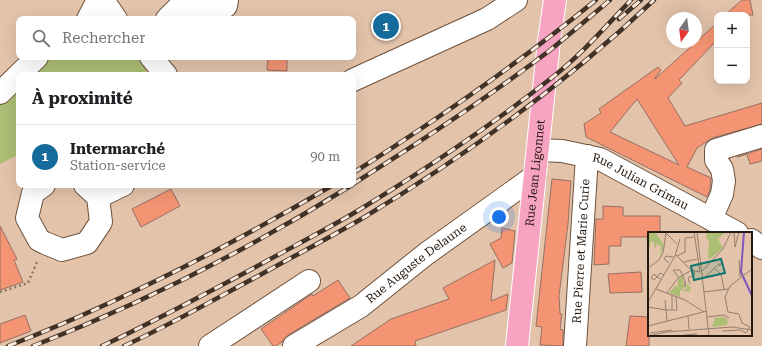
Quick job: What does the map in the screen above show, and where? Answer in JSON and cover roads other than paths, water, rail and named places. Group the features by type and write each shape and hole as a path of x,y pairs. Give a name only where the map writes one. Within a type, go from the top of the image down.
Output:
{"main road":[{"name":"Rue Jean Ligonnet","path":"517,346 555,0"}],"street":[{"path":"90,16 98,0"},
{"path":"103,0 114,16"},
{"path":"170,16 180,6 226,6 226,0"},
{"path":"356,79 487,18 516,0"},
{"path":"22,72 34,60"},
{"path":"154,60 164,72"},
{"path":"0,93 16,77"},
{"path":"711,219 722,194 724,181 722,169 716,160 716,150 762,136"},
{"name":"Rue Julian Grimau","path":"538,150 562,151 600,159 734,232"},
{"name":"Rue Pierre et Marie Curie","path":"575,346 587,156"},
{"name":"Rue Auguste Delaune","path":"294,346 361,306 426,254 535,176"},
{"path":"40,188 33,193 27,218 39,240 62,250 87,243 101,222 92,191 108,188"},
{"path":"210,346 309,281"}],"railway":[{"path":"356,171 416,132 507,69 596,0"},
{"path":"356,182 428,136 501,86 549,51 610,0"},
{"path":"102,346 140,328 333,225 434,163 507,112 554,76 584,49 631,0"},
{"path":"619,19 641,0"},
{"path":"124,346 192,312 337,233 402,194 478,143 551,89 620,31 654,0"},
{"path":"8,346 92,311 174,272 214,252 328,188"},
{"path":"33,346 115,312 196,273 275,231 347,188"}],"place":[{"name":"Intermarché","path":"386,26"}]}
